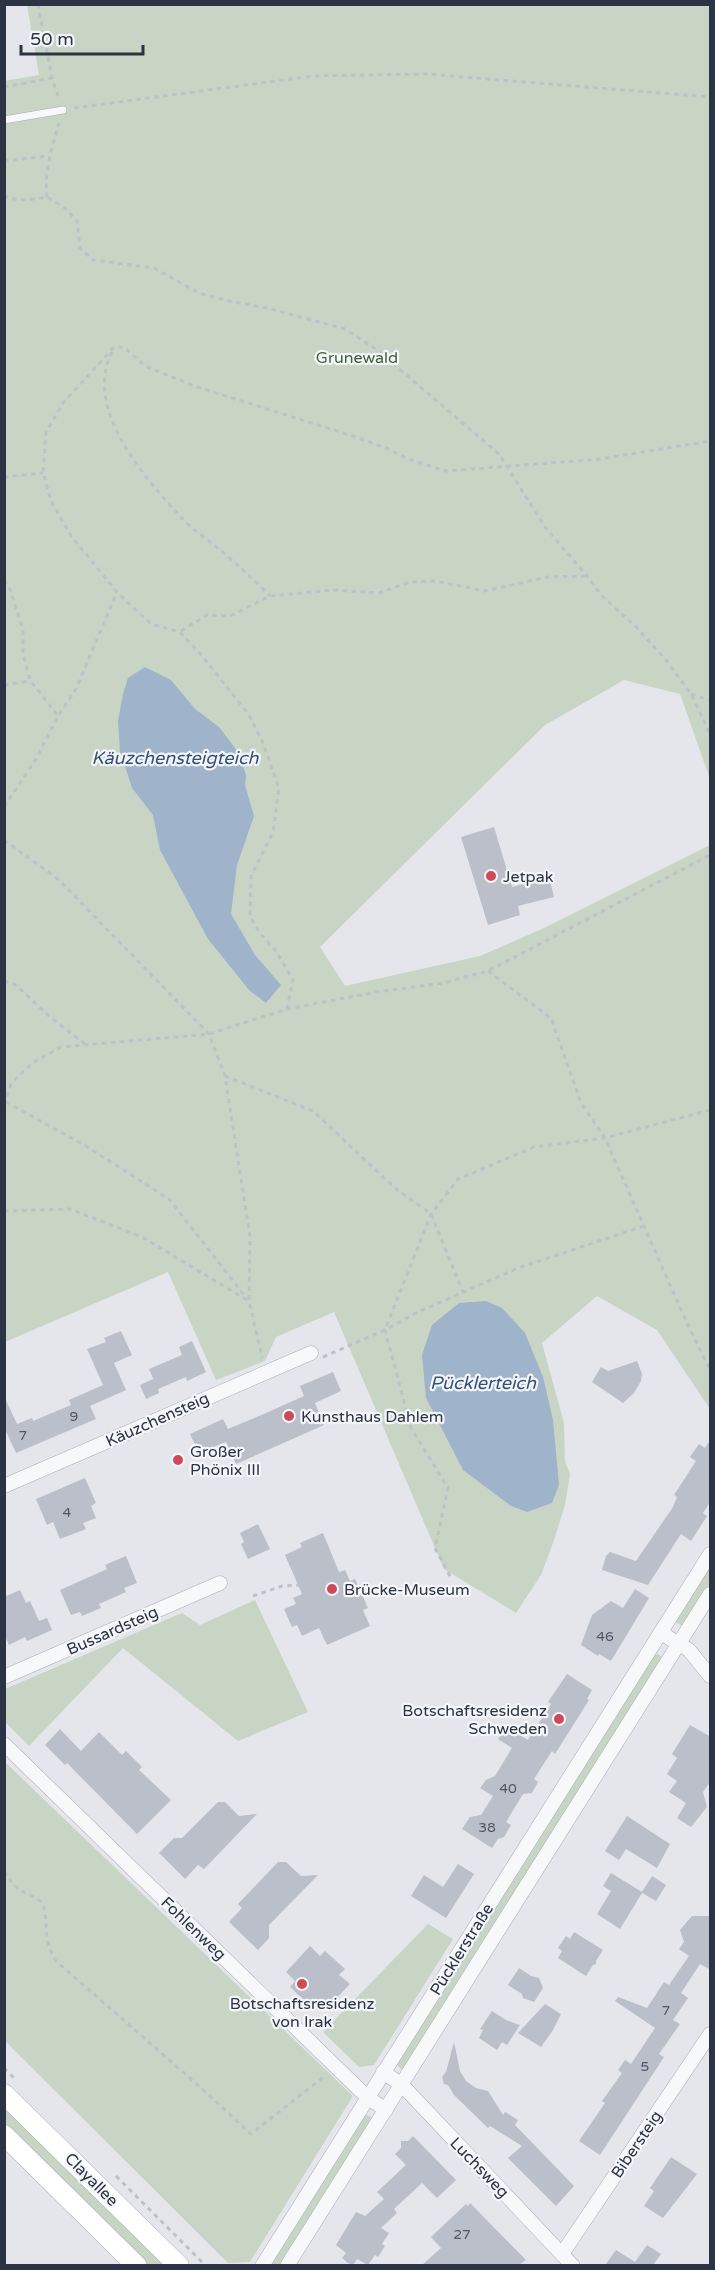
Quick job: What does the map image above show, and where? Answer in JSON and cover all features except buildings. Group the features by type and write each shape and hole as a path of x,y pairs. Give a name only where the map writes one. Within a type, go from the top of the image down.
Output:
{"main road":[{"name":"Clayallee","path":"4,2094 179,2265"},
{"name":"Clayallee","path":"4,2135 137,2265"}],"street":[{"name":"Käuzchensteig","path":"4,1486 311,1353"},
{"name":"Pücklerstraße","path":"262,2265 711,1554"},
{"name":"Bussardsteig","path":"4,1677 220,1583"},
{"name":"Pücklerstraße","path":"287,2265 711,1594"},
{"path":"661,1633 689,1650 711,1676"},
{"name":"Fohlenweg","path":"4,1744 367,2097 386,2110"},
{"name":"Bibersteig","path":"562,2254 711,2034"},
{"name":"Luchsweg","path":"383,2072 402,2085 573,2265"}],"lane":[{"path":"4,120 63,110"}],"path":[{"path":"38,4 52,78 63,110 49,156 46,178 47,197"},
{"path":"63,110 313,76 426,74 711,96"},
{"path":"4,87 52,78"},
{"path":"4,161 49,156"},
{"path":"4,195 12,200 47,197 65,208 77,221 80,248 93,260 154,268 199,293 345,329 376,349 499,454 545,527 602,596 636,627 666,660 692,694 711,734"},
{"path":"114,347 124,348 129,355 145,366 197,387 353,436 389,449 408,459 446,471 600,459 711,441"},
{"path":"114,347 63,403 46,432 43,473 51,501 71,536 117,592 151,624 180,632 249,715 262,741 279,788 273,832 251,876 250,916 259,932 276,951 293,980 287,1009"},
{"path":"114,347 108,361 104,381 107,405 114,427 131,456 179,515 245,570 270,596"},
{"path":"4,477 43,473"},
{"path":"180,632 207,615 230,616 270,596 333,590 379,592 410,582 436,580 484,591 548,577 587,576"},
{"path":"4,580 10,589 22,630 23,654 30,681 58,716"},
{"path":"4,807 36,759 58,716 76,689 117,592"},
{"path":"4,685 30,681"},
{"path":"692,694 711,700"},
{"path":"4,840 59,880 209,1034 225,1076 250,1237 249,1301 263,1363"},
{"path":"249,1301 169,1199 86,1146 5,1103 11,1084 32,1063 61,1047 209,1034 287,1009 377,992 443,983 488,971 711,855"},
{"path":"488,971 551,1018 581,1103 605,1138 686,1321 711,1370"},
{"path":"4,981 16,986 85,1044"},
{"path":"225,1076 313,1111 395,1188 431,1214 463,1292"},
{"path":"450,1576 435,1548 448,1488 411,1428 384,1330 431,1214 458,1179 534,1147 605,1138 711,1110"},
{"path":"4,1211 70,1209 142,1237 249,1301"},
{"path":"334,1352 518,1268 644,1226"},
{"path":"253,1596 282,1586 303,1585"},
{"path":"4,1871 19,1891 43,1903 48,1949 56,1961 251,2134 336,2067"}],"green space":[{"name":"Grunewald","path":"27,5 710,5 710,779 680,694 624,680 545,725 320,947 345,986 480,956 544,928 710,845 710,1409 657,1330 597,1296 542,1343 564,1423 565,1462 570,1474 565,1505 541,1575 516,1613 444,1569 334,1312 276,1337 265,1361 216,1380 168,1272 5,1342 4,81 39,75"},
{"path":"710,1567 710,1584 683,1627 676,1622"},
{"path":"255,1600 308,1712 238,1741 123,1648 29,1746 5,1722 5,1689 182,1613 200,1625"},
{"path":"658,1654 663,1658 404,2069 401,2069 396,2064 654,1655"},
{"path":"5,1762 353,2096 250,2262 228,2263 5,2041"},
{"path":"428,1924 453,1939 374,2065 359,2067 323,2032"},
{"path":"4,2105 168,2265 148,2265 5,2125"},
{"path":"365,2114 371,2117 371,2120 280,2265 271,2266 284,2240"}],"water":[{"name":"Käuzchensteigteich","path":"145,667 171,680 195,709 219,727 238,752 246,775 245,785 254,816 237,865 231,914 255,955 281,985 266,1003 249,990 208,939 160,850 153,815 132,788 120,751 118,721 128,678"},
{"name":"Pücklerteich","path":"486,1301 502,1308 525,1333 543,1377 553,1420 559,1485 552,1503 527,1512 511,1506 463,1470 426,1398 422,1355 432,1325 459,1303"}],"place":[{"name":"Jetpak","path":"491,876"},
{"name":"Kunsthaus Dahlem","path":"289,1416"},
{"name":"Großer Phönix III","path":"178,1460"},
{"name":"Brücke-Museum","path":"332,1589"},
{"name":"Botschaftsresidenz Schweden","path":"559,1719"},
{"name":"Botschaftsresidenz von Irak","path":"302,1984"}]}
